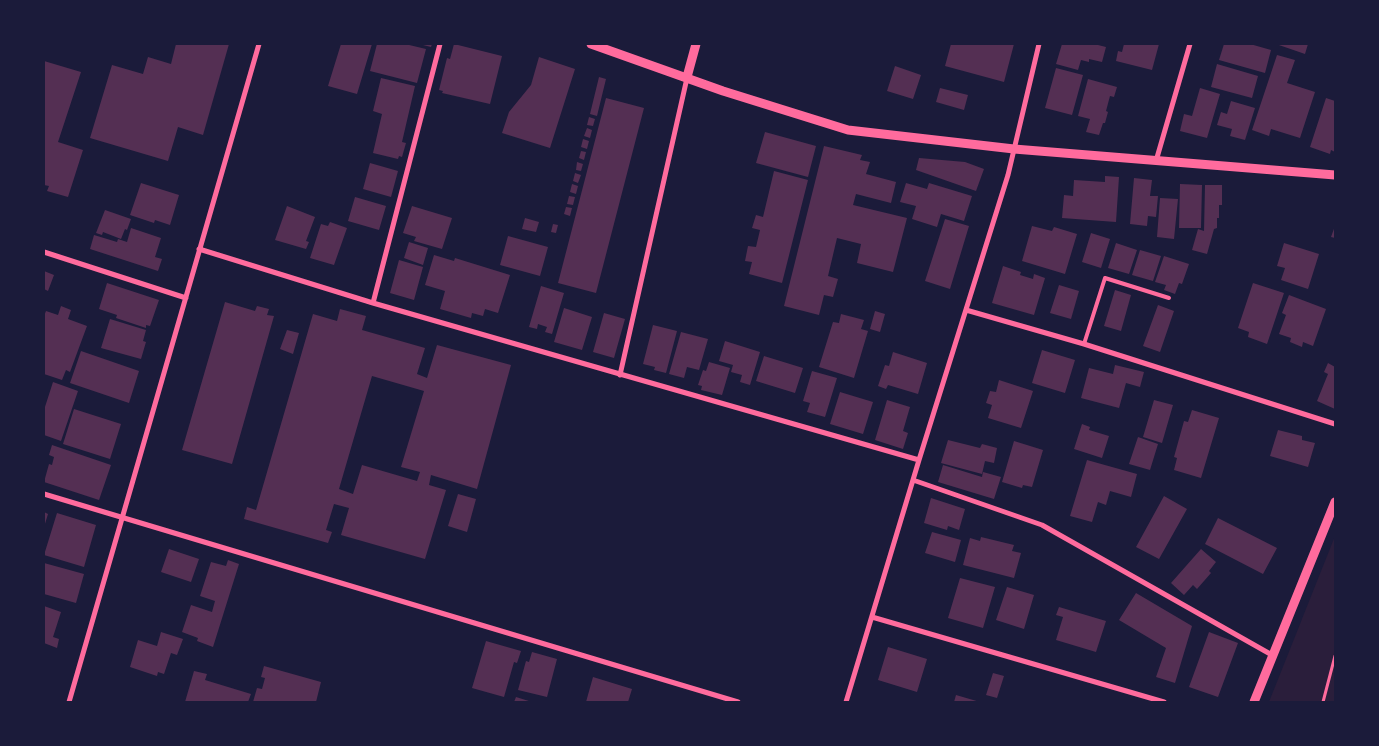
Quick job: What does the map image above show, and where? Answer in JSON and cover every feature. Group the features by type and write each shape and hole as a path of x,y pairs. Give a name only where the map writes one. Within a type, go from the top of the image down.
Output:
{"street":[{"path":"69,702 124,518 199,249 259,44"},
{"path":"373,303 440,44"},
{"path":"591,44 723,91 848,130 1014,149 1335,175"},
{"path":"620,375 696,44"},
{"path":"846,702 918,460 1008,175 1039,44"},
{"path":"1156,161 1190,44"},
{"path":"199,249 373,303 918,460"},
{"path":"44,252 186,298"},
{"path":"966,310 1084,344 1335,424"},
{"path":"913,480 1042,525 1272,654"},
{"path":"44,494 738,702"},
{"path":"1254,702 1335,502"},
{"path":"872,617 1164,702"}],"lane":[{"path":"1084,344 1105,278 1169,298"}],"path":[{"path":"1323,702 1335,656"}],"shaded area":[{"path":"1335,536 1335,702 1269,702"}],"building":[{"path":"176,44 229,44 203,135 178,127 168,161 90,138 112,65 143,74 148,57 171,64"},
{"path":"341,44 372,44 357,94 328,86"},
{"path":"377,44 405,44 426,49 417,83 370,71"},
{"path":"419,44 432,44 431,47"},
{"path":"454,44 502,56 490,104 442,93 443,91 439,90 447,58 450,59"},
{"path":"951,44 1014,44 1004,82 945,66"},
{"path":"1062,44 1094,44 1106,47 1102,62 1089,59 1089,62 1081,60 1078,70 1056,64"},
{"path":"1124,44 1159,44 1152,70 1116,61 1118,51 1122,52"},
{"path":"1224,44 1250,44 1271,50 1265,73 1219,60"},
{"path":"1276,44 1308,44 1305,54"},
{"path":"1277,55 1295,60 1287,83 1315,92 1300,138 1271,129 1269,136 1252,130"},
{"path":"539,57 575,69 550,148 502,133 509,112 531,85"},
{"path":"44,61 81,72 58,142 83,150 68,197 47,191 49,186 44,185"},
{"path":"1217,64 1258,76 1252,98 1211,87"},
{"path":"895,66 921,75 913,99 887,91"},
{"path":"1056,68 1083,75 1072,115 1045,108"},
{"path":"599,77 606,79 597,116 590,114"},
{"path":"381,78 415,86 402,142 406,143 402,157 399,156 398,159 373,153 382,114 373,111"},
{"path":"1088,79 1117,87 1114,97 1110,96 1105,123 1103,123 1099,135 1086,132 1090,119 1078,116"},
{"path":"940,88 968,95 964,110 936,102"},
{"path":"1200,88 1220,94 1207,138 1180,131 1184,114 1192,116"},
{"path":"606,98 644,108 596,293 558,283"},
{"path":"1326,98 1335,101 1335,152 1331,150 1330,154 1310,147"},
{"path":"1231,101 1255,108 1245,140 1230,136 1232,129 1217,125 1221,112 1227,114"},
{"path":"589,117 595,119 593,126 587,125"},
{"path":"587,128 592,130 590,138 584,136"},
{"path":"765,132 816,146 808,177 756,163"},
{"path":"583,139 589,141 587,149 581,147"},
{"path":"824,146 862,155 860,160 870,162 866,174 896,182 891,203 856,194 853,205 907,218 893,272 857,263 861,244 837,238 828,276 838,279 833,297 824,295 819,315 784,306"},
{"path":"581,151 586,152 584,160 579,158"},
{"path":"919,158 965,162 984,169 976,191 916,170"},
{"path":"577,162 583,164 581,171 576,170"},
{"path":"370,163 398,171 391,197 363,189"},
{"path":"774,171 808,180 782,283 749,274 752,262 745,261 748,246 756,247 760,230 752,228 756,215 763,217"},
{"path":"575,173 581,175 578,183 573,181"},
{"path":"1105,176 1119,177 1116,222 1062,218 1064,195 1073,196 1074,180 1105,182"},
{"path":"1134,178 1152,180 1150,196 1158,196 1156,217 1148,216 1147,226 1130,224"},
{"path":"141,183 179,195 170,225 155,220 154,223 130,215"},
{"path":"906,183 927,189 929,183 972,196 964,221 941,214 937,227 912,219 916,206 900,202"},
{"path":"572,184 578,186 576,194 570,192"},
{"path":"1180,184 1202,185 1201,228 1179,228"},
{"path":"1205,185 1222,185 1222,205 1219,205 1217,228 1214,229 1207,254 1192,250 1198,229 1204,231"},
{"path":"569,196 575,197 573,205 567,204"},
{"path":"355,197 386,206 379,230 348,221"},
{"path":"1160,198 1178,199 1174,239 1157,237"},
{"path":"287,206 315,217 306,241 309,242 306,249 275,240"},
{"path":"412,206 452,218 442,249 414,241 416,237 403,233"},
{"path":"566,207 572,208 570,216 564,214"},
{"path":"105,210 131,219 121,239 103,232 102,235 96,233"},
{"path":"525,218 539,222 536,232 522,229"},
{"path":"945,219 969,226 950,289 925,281"},
{"path":"330,222 347,228 334,265 310,258 321,224 328,226"},
{"path":"553,224 558,225 556,233 551,232"},
{"path":"1032,226 1052,231 1054,227 1077,234 1065,274 1022,261"},
{"path":"1335,226 1335,238 1331,237"},
{"path":"131,228 161,238 155,257 162,259 158,271 90,249 94,235 117,242 118,239 127,242"},
{"path":"1091,233 1110,239 1101,268 1082,262"},
{"path":"508,236 548,247 540,276 500,265"},
{"path":"409,242 428,248 423,265 404,258"},
{"path":"1116,243 1137,250 1129,274 1108,268"},
{"path":"1284,243 1319,254 1308,289 1281,280 1285,268 1277,266"},
{"path":"1140,250 1161,256 1153,281 1132,275"},
{"path":"434,255 454,261 455,258 510,275 498,313 485,309 483,316 472,313 471,318 440,309 445,291 425,285"},
{"path":"1164,256 1189,264 1182,284 1179,283 1175,294 1164,290 1166,285 1155,282"},
{"path":"399,260 423,267 414,300 390,293"},
{"path":"1003,266 1021,272 1020,275 1033,279 1034,274 1045,278 1034,315 992,303"},
{"path":"44,271 54,275 48,291 44,289"},
{"path":"107,283 159,300 150,326 146,325 146,328 116,318 117,315 99,309"},
{"path":"1253,283 1284,293 1267,344 1248,337 1249,332 1238,328"},
{"path":"1059,285 1079,291 1071,319 1050,313"},
{"path":"541,286 564,293 552,334 545,332 547,327 538,324 537,329 529,327"},
{"path":"1115,290 1131,295 1121,331 1104,326"},
{"path":"1289,295 1326,309 1313,346 1303,342 1302,347 1290,342 1291,338 1279,334 1286,315 1282,313"},
{"path":"225,302 255,311 257,306 269,309 267,315 274,316 232,464 182,450"},
{"path":"1158,305 1174,311 1160,352 1143,346"},
{"path":"61,306 71,310 68,319 87,326 70,372 66,370 62,380 44,374 44,316 46,311 58,315"},
{"path":"564,308 592,317 582,350 554,342"},
{"path":"340,309 366,316 362,330 425,348 417,374 427,378 437,345 511,365 477,489 431,475 429,485 446,490 425,559 341,535 349,508 334,504 326,530 332,532 328,543 244,519 247,507 256,510 313,314 337,321","holes":["372,376 424,391 401,467 420,472 417,481 362,465 353,494 339,489"]},
{"path":"875,311 885,314 880,332 870,329"},
{"path":"604,313 625,319 614,358 593,352"},
{"path":"841,314 864,320 861,329 868,331 854,378 819,367 833,322 839,323"},
{"path":"110,319 146,330 143,341 146,342 141,359 101,348"},
{"path":"653,325 677,331 666,373 654,370 655,367 643,364"},
{"path":"287,330 299,333 293,354 280,349"},
{"path":"681,332 708,339 699,370 687,367 684,378 669,374"},
{"path":"725,341 760,352 750,385 740,382 742,375 731,372 733,365 719,361"},
{"path":"1042,350 1075,360 1065,393 1032,383"},
{"path":"81,351 139,371 129,403 70,383"},
{"path":"893,352 927,363 918,394 888,385 886,389 878,386 885,365 889,366"},
{"path":"764,356 803,368 795,393 756,381"},
{"path":"709,362 730,368 722,395 701,390 702,386 698,385 703,370 706,371"},
{"path":"1328,363 1335,367 1335,409 1317,401 1328,374 1324,372"},
{"path":"1115,365 1144,372 1140,387 1126,383 1119,408 1081,398 1089,368 1113,374"},
{"path":"812,371 837,378 825,417 807,412 810,403 803,401"},
{"path":"999,380 1033,391 1021,428 988,418 992,405 986,403 990,391 996,392"},
{"path":"53,382 78,391 61,441 44,435 44,410"},
{"path":"840,392 873,402 863,434 830,424"},
{"path":"887,400 910,407 903,431 908,433 903,449 875,440"},
{"path":"1154,400 1173,405 1162,443 1143,437"},
{"path":"74,409 121,424 110,459 63,444"},
{"path":"1192,410 1219,418 1201,478 1174,470 1177,458 1174,457 1184,421 1188,422"},
{"path":"1082,424 1090,427 1089,430 1109,436 1102,458 1074,449"},
{"path":"1278,430 1302,436 1302,440 1315,443 1308,467 1270,456"},
{"path":"1138,437 1158,444 1150,470 1129,464"},
{"path":"948,440 980,448 982,444 997,448 994,463 985,461 982,474 941,463"},
{"path":"1014,441 1043,450 1032,487 1023,485 1022,488 1002,482"},
{"path":"52,445 111,465 99,500 44,482 49,464 52,465 54,457 49,455"},
{"path":"1087,460 1137,474 1131,497 1110,491 1106,505 1098,502 1092,522 1070,516"},
{"path":"943,465 982,477 983,472 1001,477 994,499 938,482"},
{"path":"458,494 476,499 467,532 448,526"},
{"path":"1164,496 1187,509 1159,559 1136,547"},
{"path":"931,498 965,509 959,530 948,526 947,530 924,523"},
{"path":"44,512 48,514 44,527"},
{"path":"57,513 96,525 84,567 44,555"},
{"path":"1218,518 1277,548 1263,574 1205,544"},
{"path":"932,532 961,540 955,562 925,553"},
{"path":"981,537 1014,545 1012,551 1021,553 1014,578 963,565 970,538 980,541"},
{"path":"169,549 199,559 191,582 161,572"},
{"path":"1201,549 1216,562 1209,571 1211,573 1197,589 1193,585 1184,595 1171,583"},
{"path":"228,560 239,564 213,647 197,641 198,638 182,632 191,605 212,612 215,601 200,596 211,562 226,566"},
{"path":"44,563 84,574 76,603 44,594"},
{"path":"960,578 995,587 983,628 948,618"},
{"path":"1007,587 1034,595 1024,629 996,620"},
{"path":"1136,593 1192,626 1175,683 1156,677 1166,648 1119,620"},
{"path":"44,606 61,612 53,637 59,639 57,648 44,643"},
{"path":"1059,607 1106,621 1096,652 1056,640 1063,617 1056,615"},
{"path":"161,632 183,639 177,655 171,653 164,674 158,672 157,676 130,667 138,640 157,646"},
{"path":"1209,632 1238,643 1218,697 1189,687"},
{"path":"486,641 521,651 517,663 514,662 504,697 472,688"},
{"path":"888,647 927,659 917,692 878,680"},
{"path":"532,652 557,659 547,697 518,690 526,661 529,662"},
{"path":"264,666 321,682 316,702 253,702 257,688 262,689 265,678 261,677"},
{"path":"194,671 207,674 205,680 251,694 248,702 185,702"},
{"path":"993,673 1004,676 997,698 986,695"},
{"path":"593,677 632,689 628,702 586,702"},
{"path":"956,695 980,702 954,702"},
{"path":"516,697 532,702 514,702"}]}
